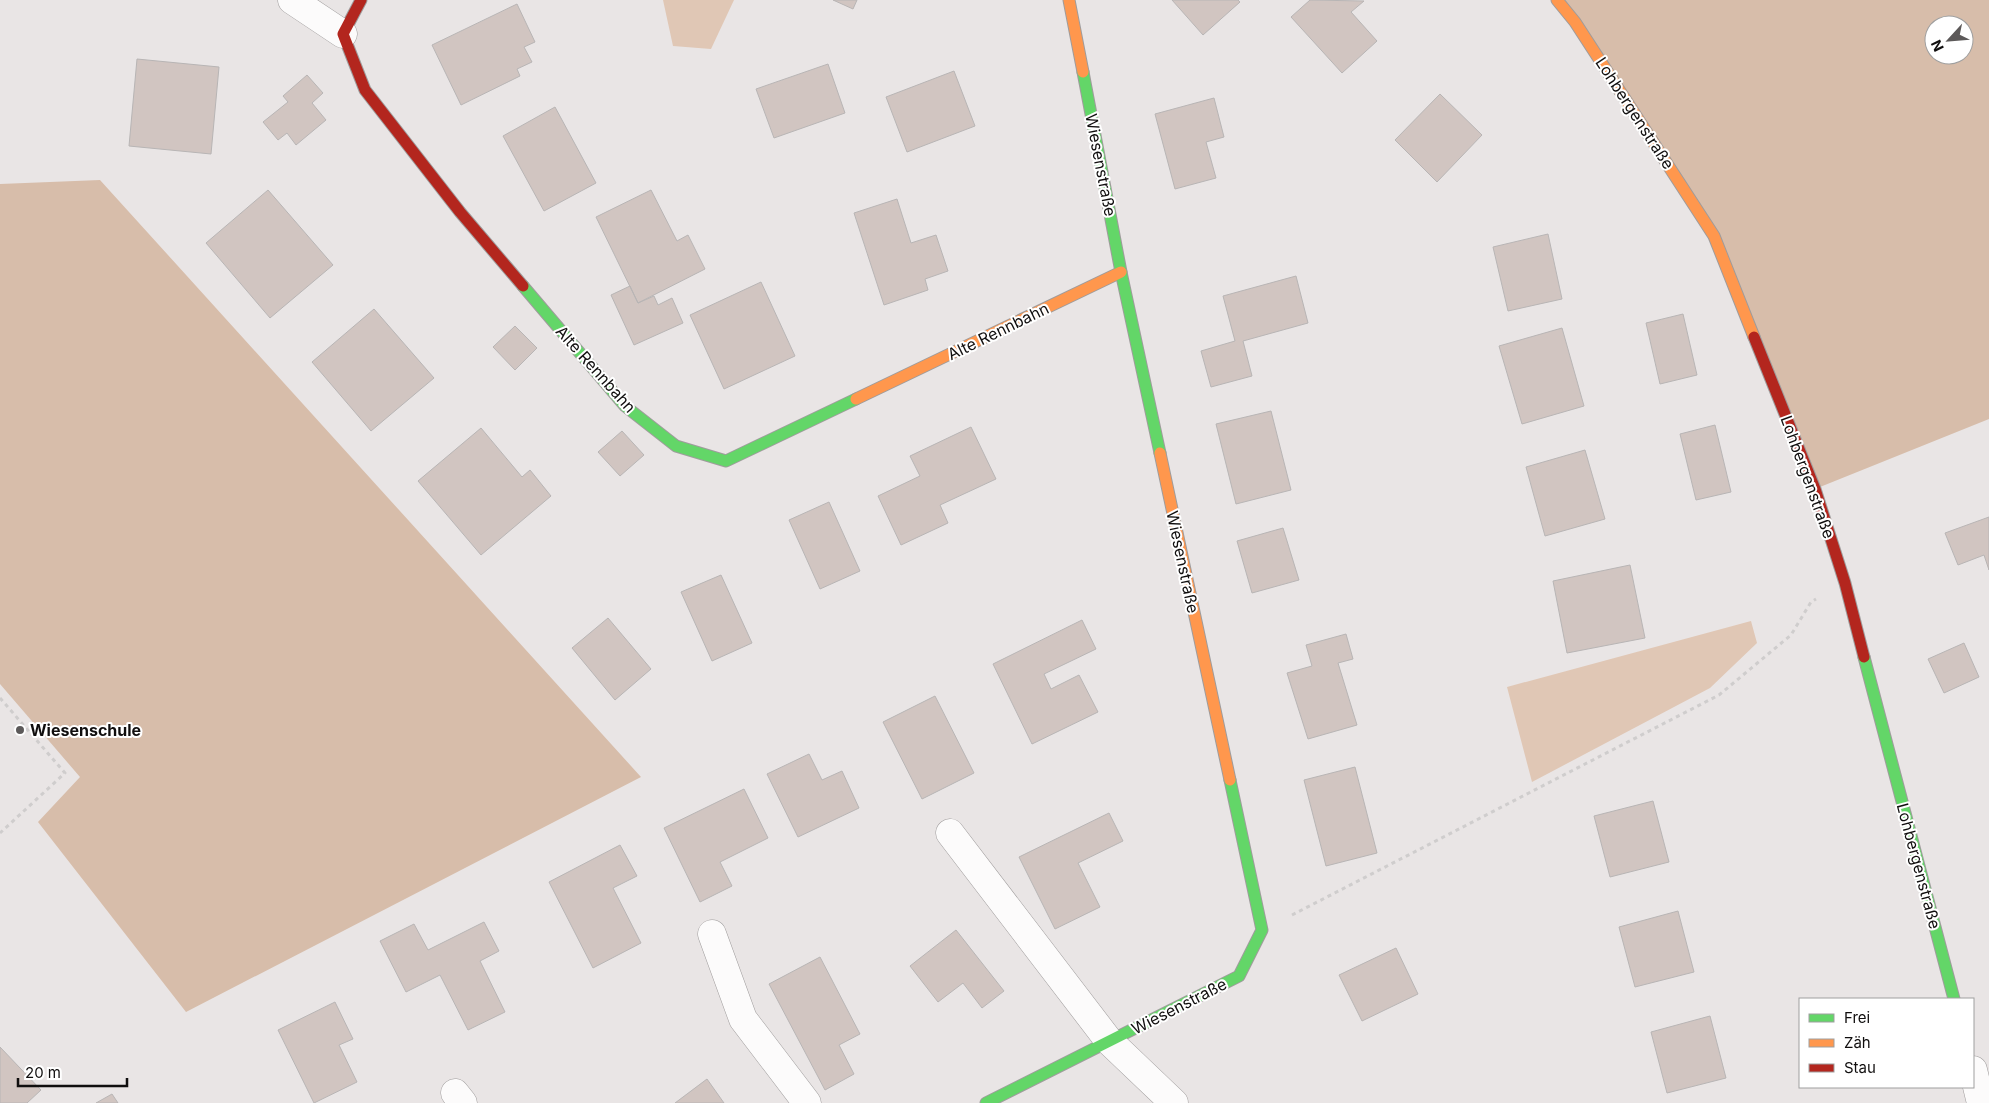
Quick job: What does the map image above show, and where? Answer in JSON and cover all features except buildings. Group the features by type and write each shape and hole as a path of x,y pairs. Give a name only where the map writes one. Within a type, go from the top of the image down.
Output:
{"street":[{"path":"292,0 343,34 361,0"},
{"name":"Wiesenstraße","path":"986,1103 1239,976 1262,930 1121,272 1069,0"},
{"name":"Lohbergenstraße","path":"1556,0 1575,22 1718,245 1815,489 1845,583 1954,998"},
{"name":"Alte Rennbahn","path":"343,34 365,90 460,212 625,406 676,446 726,461 1121,272"},
{"name":"Wiesenstraße","path":"950,833 1109,1041 1174,1103"},
{"path":"712,934 743,1019 808,1103"},
{"path":"1974,1074 1982,1103"}],"path":[{"path":"1262,930 1719,695 1791,635 1811,602"},
{"path":"0,698 66,773 0,833"}],"shaded area":[{"path":"663,0 734,0 711,49 673,46"},
{"path":"1557,0 1989,0 1989,419 1815,489 1714,236"},
{"path":"100,180 641,777 186,1012 38,822 80,777 0,684 0,184"},
{"path":"1751,621 1757,643 1710,688 1532,782 1507,687"}],"traffic: fast":[{"path":"1083,72 1121,272 1160,453"},
{"path":"523,286 625,406 676,446 726,461 856,399"},
{"path":"1864,657 1954,998"},
{"path":"986,1103 1239,976 1262,930 1230,780"}],"traffic: slow":[{"path":"1069,0 1083,72"},
{"path":"1557,0 1575,22 1714,236 1754,337"},
{"path":"856,399 1121,272"},
{"path":"1160,453 1230,780"}],"traffic: jam":[{"path":"361,0 343,34 365,90 460,212 523,286"},
{"path":"1754,337 1815,489 1845,583 1864,657"}],"place":[{"name":"Wiesenschule","path":"20,730"}]}
